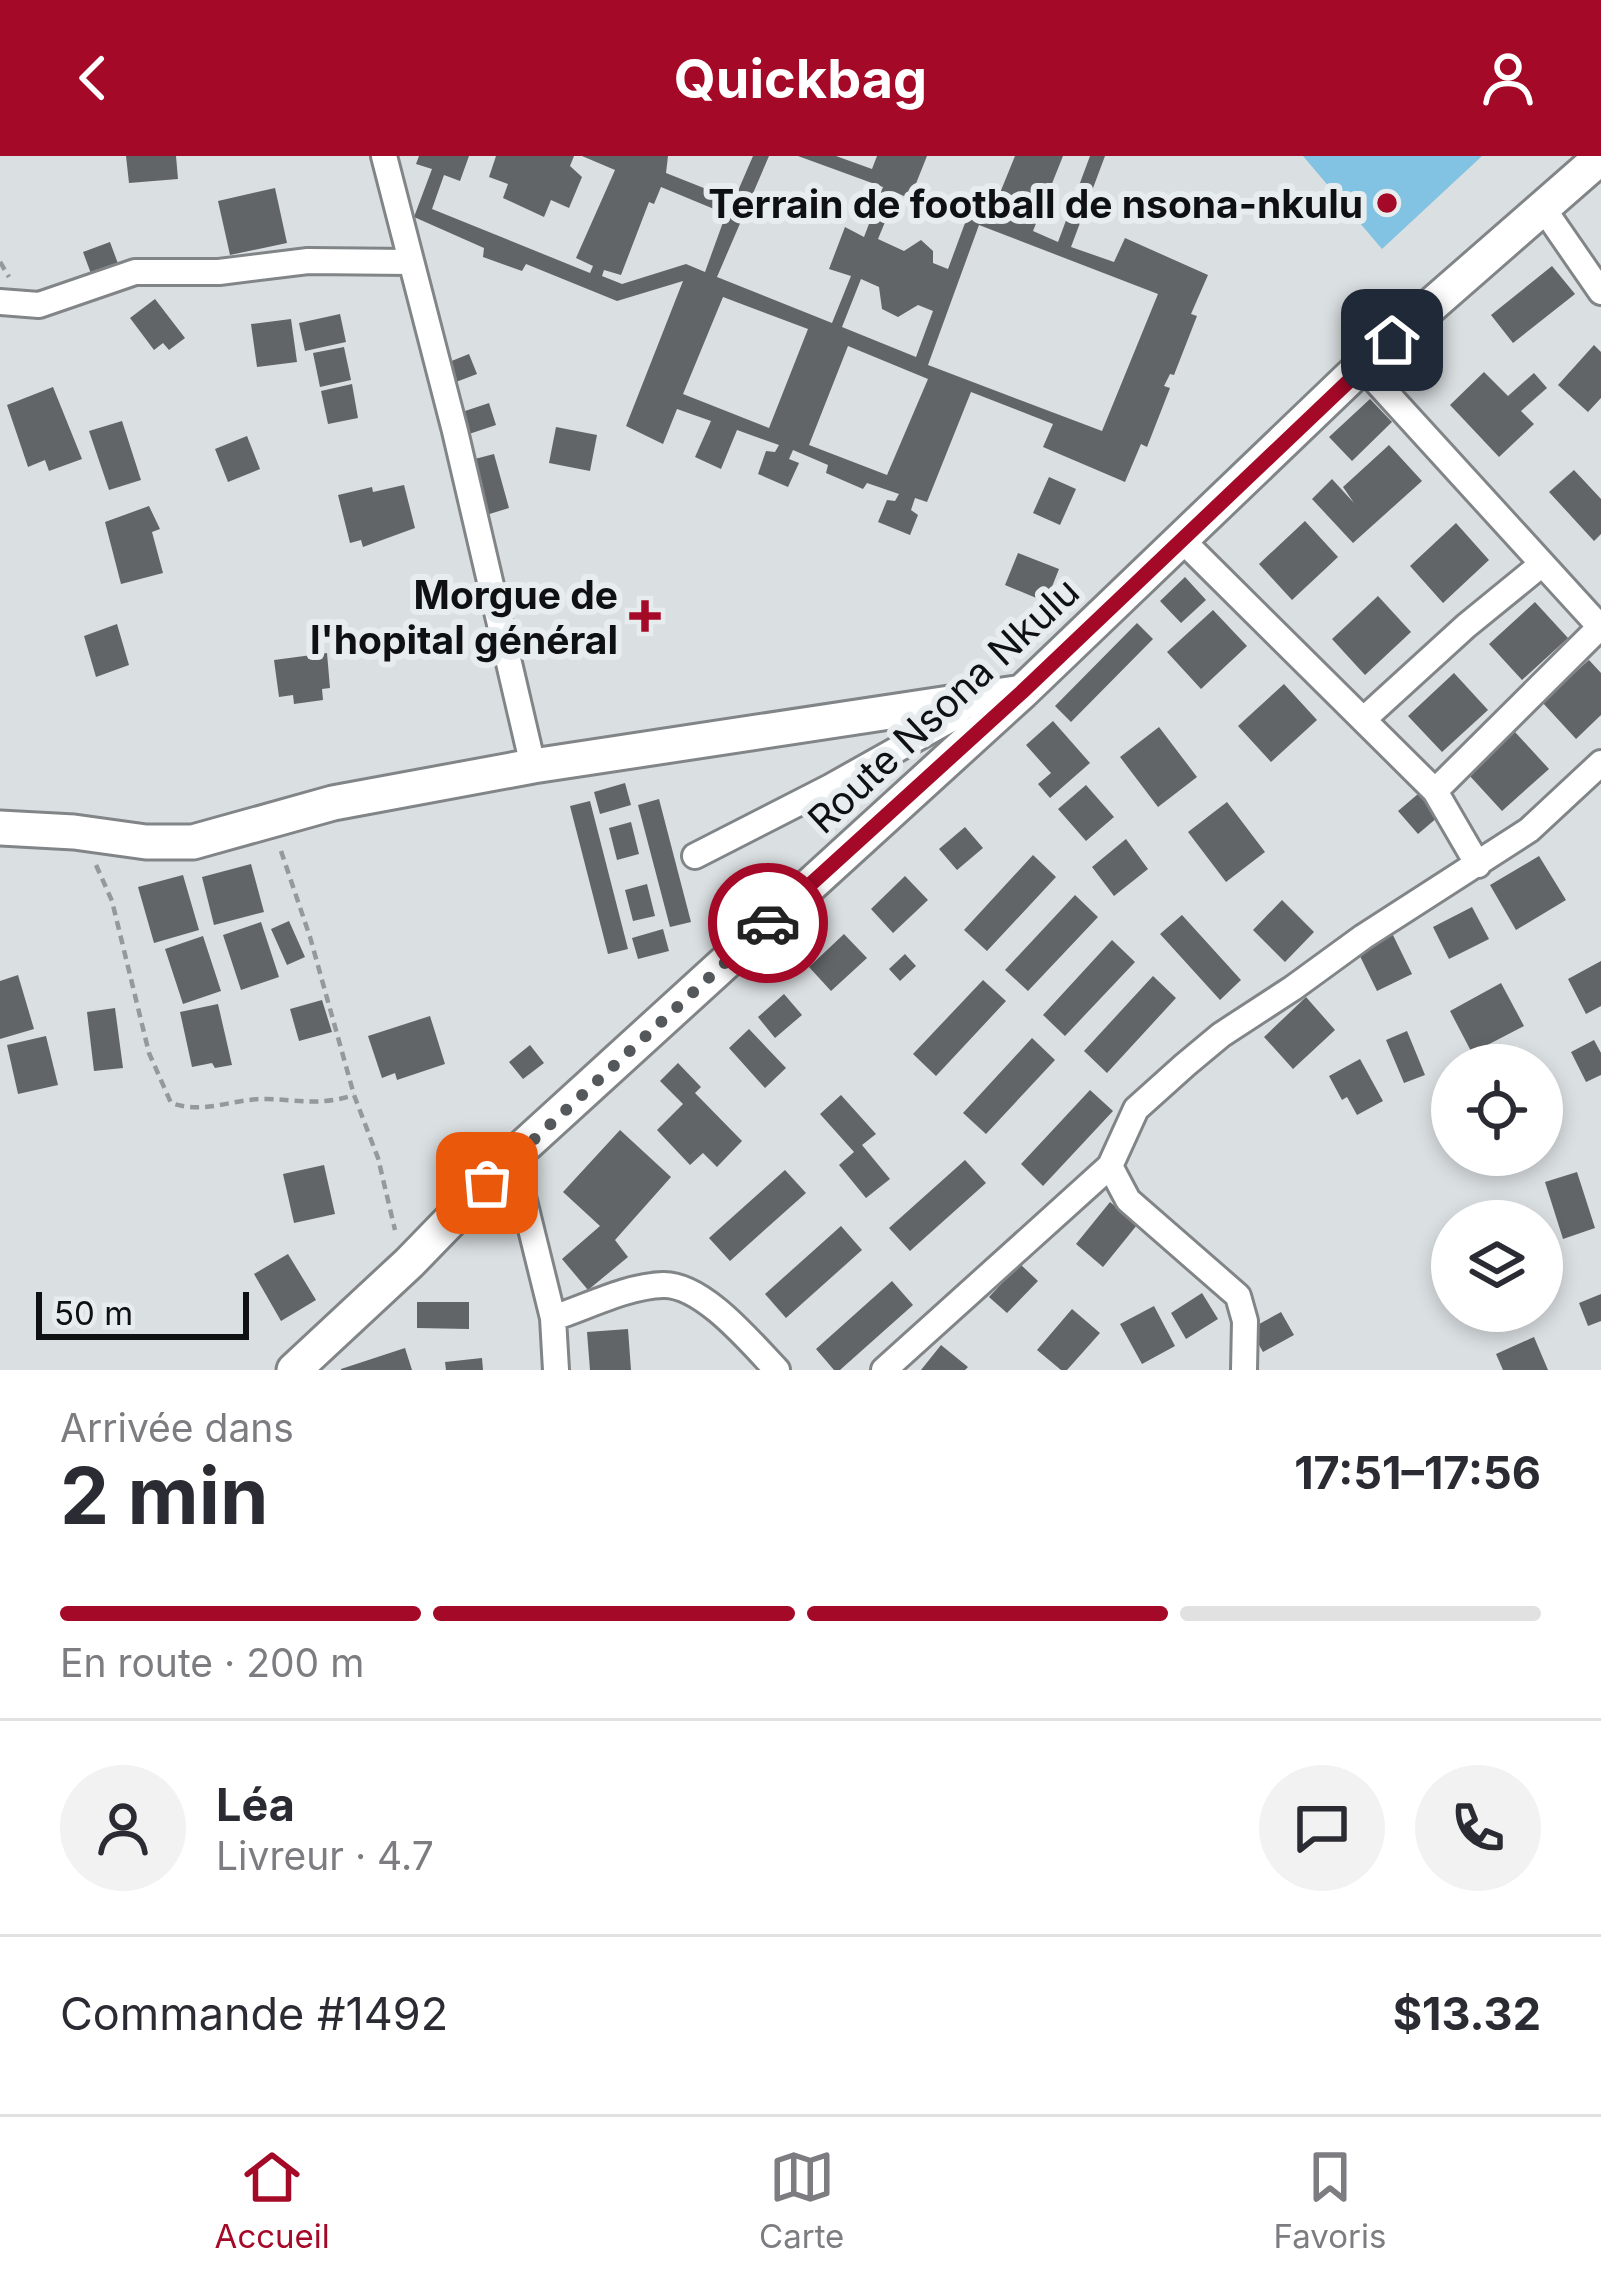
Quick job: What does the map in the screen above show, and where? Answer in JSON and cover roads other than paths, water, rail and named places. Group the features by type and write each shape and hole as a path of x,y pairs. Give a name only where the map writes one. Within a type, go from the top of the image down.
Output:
{"street":[{"path":"384,156 533,766"},
{"name":"Route Nsona Nkulu","path":"294,1370 409,1263 513,1156 1022,692 1362,366 1601,158"},
{"path":"1543,208 1601,292"},
{"path":"0,302 39,304 135,272 219,272 308,261 411,262"},
{"path":"1362,366 1600,628 1435,791"},
{"path":"1181,539 1435,791 1478,865"},
{"path":"1364,719 1542,564"},
{"path":"0,828 193,842 333,803 533,766 1022,692"},
{"path":"695,856 952,718 969,700"},
{"path":"884,1370 1110,1166 1136,1109 1221,1035 1529,830 1601,763"},
{"path":"513,1156 553,1318 556,1370"},
{"path":"1110,1166 1128,1199 1238,1296 1245,1321 1244,1370"},
{"path":"553,1318 638,1289 667,1285 693,1293 776,1370"}],"place":[{"name":"Terrain de football de nsona-nkulu","path":"1387,203"},
{"name":"Morgue de l'hopital général","path":"645,616"}]}
